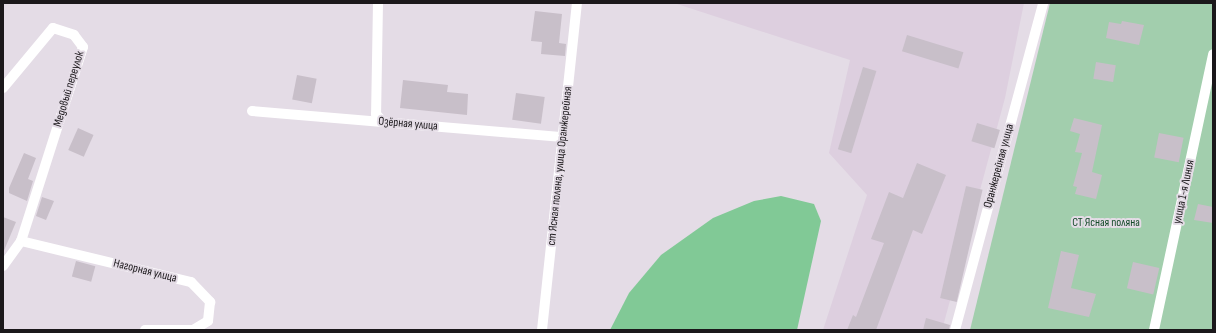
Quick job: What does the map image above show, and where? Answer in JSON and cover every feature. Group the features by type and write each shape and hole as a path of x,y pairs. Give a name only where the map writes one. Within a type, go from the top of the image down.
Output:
{"street":[{"path":"378,3 376,114 383,122"},
{"name":"ст Ясная поляна, улица Оранжерейная","path":"542,330 577,3"},
{"name":"Оранжерейная улица","path":"955,330 1043,3"},
{"name":"Медовый переулок","path":"3,88 53,28 74,35 83,47 21,241"},
{"name":"улица 1-я Линия","path":"1154,330 1213,54"},
{"name":"Озёрная улица","path":"252,111 563,137"},
{"path":"3,266 21,241"},
{"name":"Нагорная улица","path":"21,241 191,282 210,302 208,320 193,330 145,330"}],"shaded area":[{"path":"674,3 1024,3 1005,98 942,330 823,330 867,195 829,153 850,60"},
{"path":"781,196 814,204 821,221 797,330 610,330 629,293 661,255 713,218 754,201"}],"green space":[{"name":"СТ Ясная поляна","path":"1050,3 1213,3 1213,330 970,330"}],"building":[{"path":"535,11 562,14 559,43 566,44 565,56 541,54 542,42 531,41"},
{"path":"1122,21 1144,25 1139,45 1106,38 1109,22 1121,24"},
{"path":"907,35 963,52 958,69 902,51"},
{"path":"1096,62 1116,65 1113,82 1093,79"},
{"path":"863,67 876,71 851,153 838,149"},
{"path":"297,75 317,79 312,103 292,100"},
{"path":"403,80 448,85 447,92 468,94 467,115 400,108"},
{"path":"516,93 545,97 541,124 512,120"},
{"path":"1074,118 1102,125 1092,172 1102,175 1096,199 1075,194 1077,187 1073,186 1082,153 1075,152 1080,134 1070,131"},
{"path":"977,123 1000,130 994,148 971,141"},
{"path":"78,128 94,135 84,157 68,150"},
{"path":"1159,133 1184,138 1179,162 1154,158"},
{"path":"24,153 36,158 28,179 33,181 27,201 9,193 9,188"},
{"path":"917,163 946,175 922,234 913,230 876,330 847,330 853,315 856,317 884,243 871,239 889,192 903,198"},
{"path":"966,186 983,190 957,302 940,298"},
{"path":"42,197 54,201 46,220 36,216"},
{"path":"1198,204 1213,207 1213,223 1194,220"},
{"path":"3,217 16,222 3,253"},
{"path":"1061,251 1079,255 1071,288 1096,294 1089,317 1048,308"},
{"path":"76,261 95,266 91,282 72,276"},
{"path":"1133,262 1159,268 1153,294 1127,288"},
{"path":"926,318 950,325 949,330 923,330"}]}
